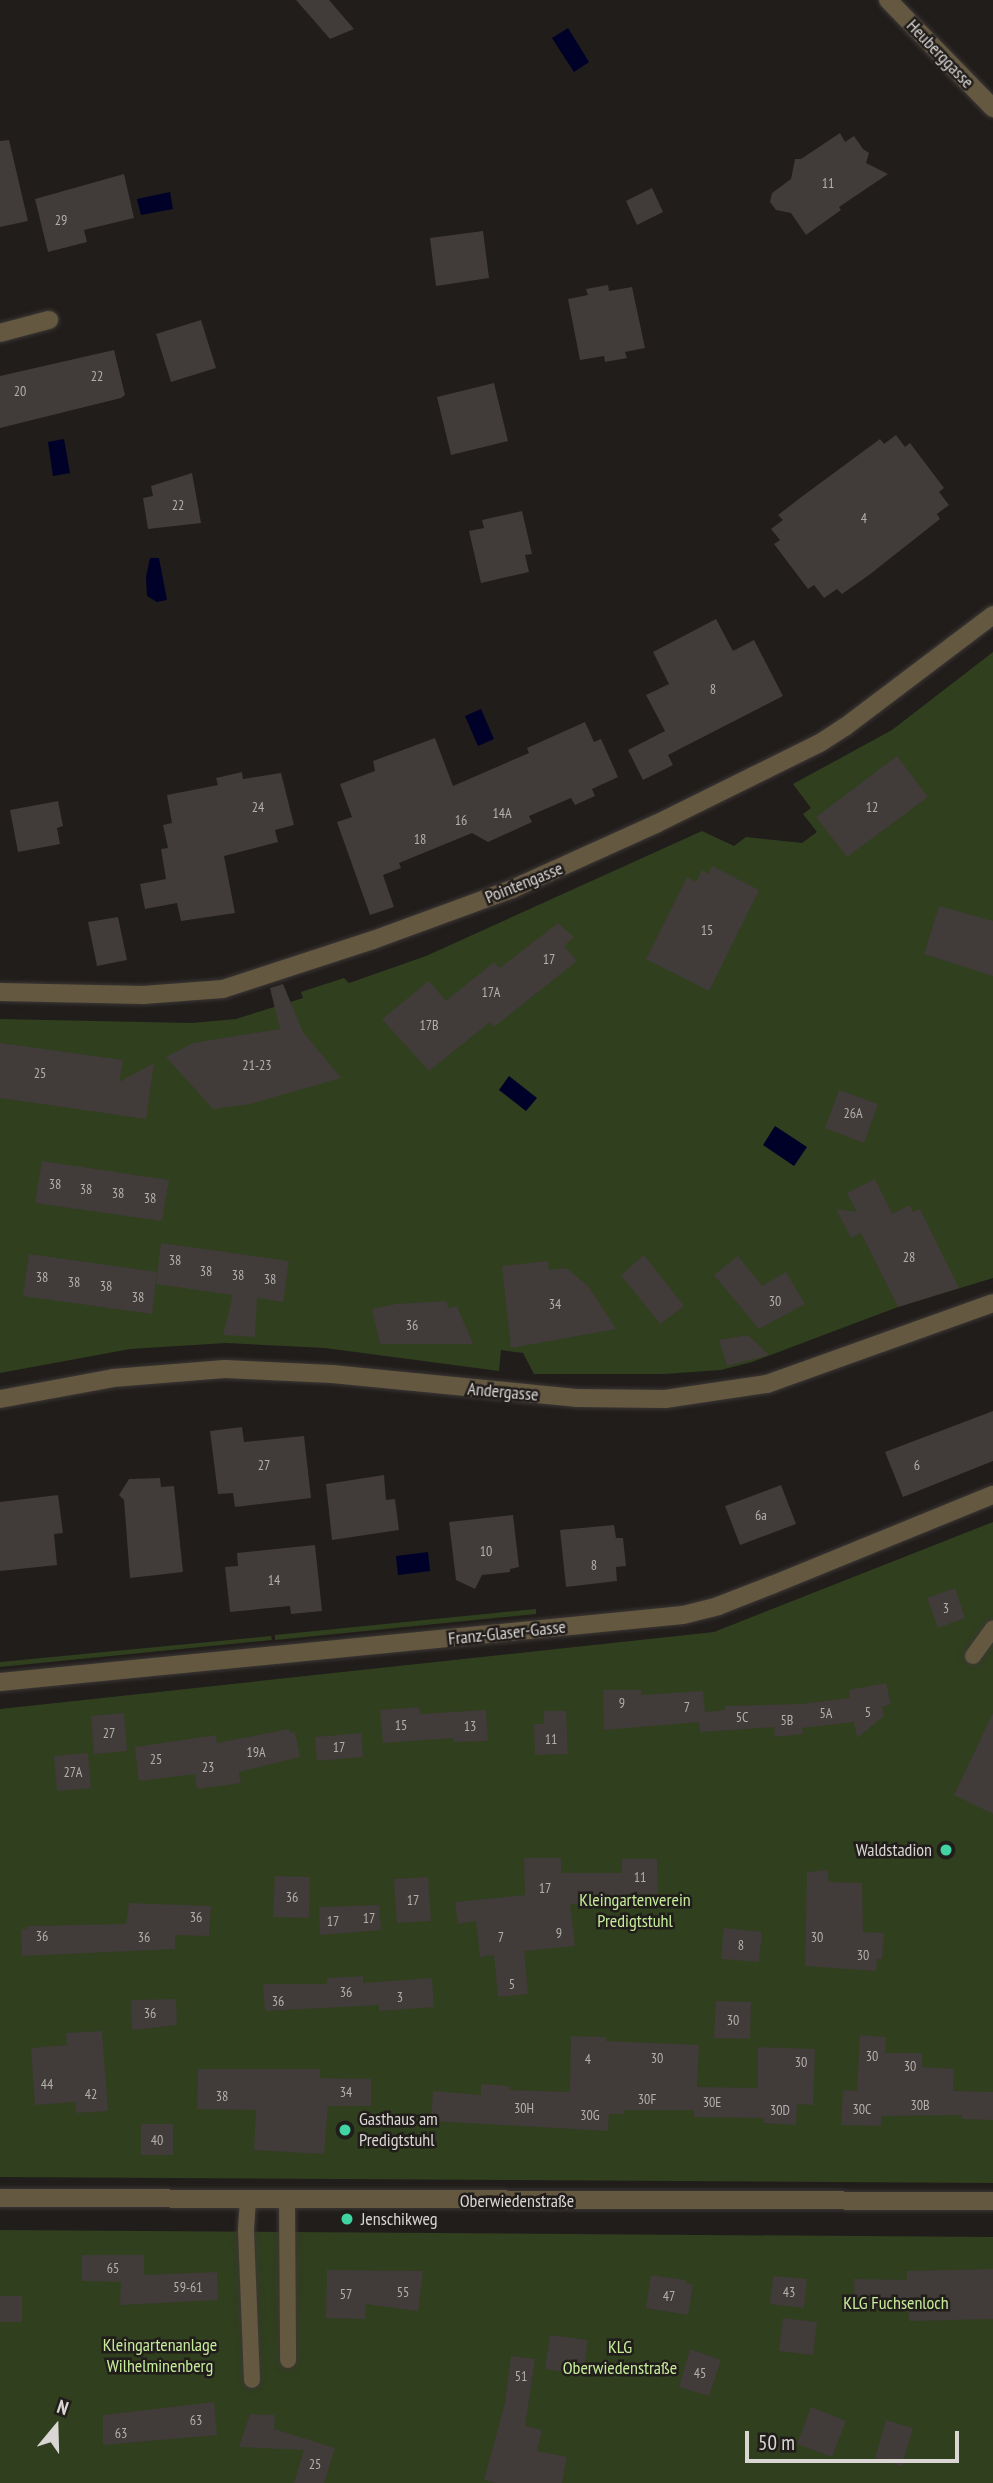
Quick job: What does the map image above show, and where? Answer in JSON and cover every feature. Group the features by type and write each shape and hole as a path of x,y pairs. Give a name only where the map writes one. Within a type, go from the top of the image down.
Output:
{"street":[{"name":"Heuberggasse","path":"888,0 993,108"},
{"path":"0,333 49,320"},
{"name":"Pointengasse","path":"0,992 143,995 223,989 373,940 512,889 656,824 820,743 993,615"},
{"name":"Andergasse","path":"0,1399 113,1378 225,1369 332,1374 589,1399 665,1399 766,1384 993,1303"},
{"name":"Franz-Glaser-Gasse","path":"0,1682 694,1613 772,1586 993,1495"},
{"name":"Oberwiedenstraße","path":"0,2198 993,2202"}],"lane":[{"path":"973,1656 993,1628"},
{"path":"248,2200 246,2231 252,2380"},
{"path":"287,2200 288,2360"}],"green space":[{"path":"993,652 993,1278 898,1307 752,1362 721,1370 663,1374 534,1374 523,1353 501,1350 499,1371 325,1348 226,1343 130,1349 0,1373 0,1019 192,1023 236,1019 303,998 301,992 344,978 349,983 426,956 702,831 734,846 746,837 802,843 817,832 803,814 811,808 793,784 892,730"},
{"name":"Kleingartenverein Predigtstuhl","path":"993,1522 993,2183 0,2177 0,1709 714,1632"},
{"path":"536,1609 536,1614 275,1640 275,1635"},
{"path":"271,1636 272,1640 0,1667 0,1662"},
{"path":"0,2230 993,2237 993,2483 0,2483"}],"water":[{"path":"568,28 589,62 574,72 552,38"},
{"path":"170,192 173,209 141,215 137,199"},
{"path":"64,439 70,473 53,476 48,442"},
{"path":"150,558 159,558 167,600 157,602 147,596 146,577"},
{"path":"481,709 494,739 478,746 465,716"},
{"path":"509,1076 537,1098 526,1111 499,1090"},
{"path":"775,1126 807,1147 794,1166 763,1145"},
{"path":"428,1552 430,1571 398,1575 396,1556"}],"building":[{"path":"296,0 329,0 354,29 330,39"},
{"path":"840,133 845,142 854,136 869,153 866,163 888,174 839,207 841,210 806,235 791,213 776,210 770,202 772,193 791,179 795,159 801,159"},
{"path":"9,140 28,221 0,227 0,141"},
{"path":"124,174 134,218 84,230 87,242 48,252 35,199"},
{"path":"652,188 663,212 637,225 626,201"},
{"path":"483,231 489,278 436,286 430,238"},
{"path":"608,285 609,291 632,287 645,348 625,352 627,358 605,362 604,356 580,360 568,299 588,295 586,289"},
{"path":"201,320 216,368 171,382 156,334"},
{"path":"114,350 125,395 121,398 0,428 0,376"},
{"path":"494,383 508,441 451,455 437,397"},
{"path":"896,435 905,447 910,443 944,488 939,492 949,505 937,514 940,519 869,575 842,594 837,589 824,598 814,585 808,589 774,544 780,540 771,529 783,520 778,515 800,498 880,439 884,444"},
{"path":"192,473 201,523 148,529 143,498 153,496 151,486"},
{"path":"522,511 532,554 525,555 529,572 481,583 469,531 484,528 482,520"},
{"path":"716,619 733,651 754,640 783,696 668,755 673,765 643,780 628,750 665,731 646,695 669,684 653,652"},
{"path":"585,722 594,742 601,739 618,777 592,789 595,796 575,805 571,798 529,816 532,822 488,842 472,833 399,863 401,868 383,875 394,907 370,915 337,822 352,817 340,784 375,771 373,761 435,738 453,786 529,753 527,748"},
{"path":"897,756 928,797 847,857 816,817"},
{"path":"242,772 243,779 281,773 294,825 275,830 278,842 224,856 235,913 181,921 177,903 145,909 140,884 166,879 161,849 168,848 163,825 172,823 167,795 218,785 216,778"},
{"path":"58,801 63,826 57,828 60,844 18,852 10,810"},
{"path":"712,866 759,890 709,991 646,959 687,877 696,882 702,870 708,874"},
{"path":"939,906 993,921 993,976 924,954"},
{"path":"118,917 127,960 97,966 88,922"},
{"path":"558,923 574,937 564,946 577,961 494,1027 490,1022 429,1071 382,1019 429,981 446,1001 494,962 500,968"},
{"path":"283,984 303,1032 341,1078 250,1104 213,1109 166,1057 193,1043 280,1029 270,988"},
{"path":"0,1043 123,1060 119,1082 154,1063 146,1119 0,1098"},
{"path":"839,1090 878,1104 864,1143 825,1128"},
{"path":"42,1161 169,1180 162,1221 35,1203"},
{"path":"875,1179 892,1214 910,1205 913,1212 920,1209 959,1288 898,1307 861,1233 851,1238 836,1209 857,1212 847,1193"},
{"path":"161,1243 289,1261 283,1302 257,1298 255,1337 223,1335 233,1295 156,1284"},
{"path":"29,1254 157,1272 152,1314 23,1296"},
{"path":"644,1255 684,1306 660,1324 621,1275"},
{"path":"738,1256 762,1286 786,1272 805,1304 759,1329 714,1275"},
{"path":"548,1261 549,1270 566,1268 588,1286 616,1329 511,1348 502,1266"},
{"path":"447,1301 448,1308 457,1306 473,1344 380,1344 372,1309 396,1304"},
{"path":"748,1335 769,1355 727,1366 719,1340"},
{"path":"993,1411 993,1461 903,1497 885,1452"},
{"path":"242,1427 244,1442 304,1436 311,1498 235,1507 233,1493 218,1494 210,1431"},
{"path":"384,1475 386,1500 395,1499 399,1530 332,1540 326,1484"},
{"path":"160,1478 161,1487 174,1486 183,1572 130,1578 124,1500 119,1495 129,1479"},
{"path":"781,1485 796,1524 740,1545 725,1506"},
{"path":"58,1495 63,1533 54,1534 57,1565 0,1571 0,1502"},
{"path":"513,1515 519,1567 510,1569 510,1572 482,1575 475,1589 456,1580 449,1522"},
{"path":"614,1525 616,1538 623,1538 626,1566 616,1567 617,1581 566,1587 560,1530"},
{"path":"315,1545 322,1611 291,1614 290,1606 230,1612 225,1567 238,1566 237,1553"},
{"path":"955,1588 965,1618 938,1628 927,1598"},
{"path":"886,1683 891,1704 882,1707 884,1716 857,1738 854,1722 802,1728 803,1734 775,1737 774,1727 700,1732 699,1722 604,1730 603,1690 641,1690 641,1695 703,1691 705,1712 725,1710 725,1706 800,1704 850,1698 849,1690"},
{"path":"419,1707 420,1714 486,1710 488,1741 453,1742 453,1738 383,1743 380,1710"},
{"path":"544,1711 566,1711 568,1754 535,1755 534,1724 544,1724"},
{"path":"124,1713 127,1751 94,1754 91,1716"},
{"path":"993,1713 993,1814 954,1795"},
{"path":"289,1729 290,1733 295,1732 300,1757 239,1772 241,1783 197,1789 195,1774 139,1781 135,1747 216,1735 217,1743"},
{"path":"361,1733 363,1757 317,1761 315,1737"},
{"path":"88,1753 91,1788 57,1791 54,1756"},
{"path":"524,1858 561,1858 561,1873 622,1873 622,1859 657,1859 658,1894 609,1896 609,1904 570,1904 575,1946 524,1951 528,1994 498,1997 494,1955 480,1957 476,1921 458,1924 455,1902 525,1895"},
{"path":"827,1870 829,1882 862,1883 863,1932 884,1933 882,1959 877,1959 876,1971 805,1966 807,1872"},
{"path":"275,1876 310,1877 309,1918 273,1917"},
{"path":"428,1877 431,1921 397,1923 394,1879"},
{"path":"129,1903 211,1906 209,1936 175,1935 175,1949 22,1956 21,1929 27,1929 27,1926 126,1924"},
{"path":"379,1905 381,1930 320,1935 319,1907"},
{"path":"724,1928 762,1932 759,1962 721,1959"},
{"path":"363,1976 363,1983 432,1978 434,2007 379,2011 379,2005 265,2011 263,1984 327,1984 327,1978"},
{"path":"176,1999 177,2025 132,2030 131,2000"},
{"path":"716,2001 751,2002 750,2039 714,2038"},
{"path":"102,2031 108,2111 76,2113 76,2102 35,2105 31,2048 67,2045 66,2033"},
{"path":"860,2035 886,2037 885,2053 922,2053 922,2067 954,2069 953,2091 993,2092 993,2120 962,2119 962,2115 881,2116 881,2126 841,2125 843,2090 857,2091"},
{"path":"571,2036 606,2037 606,2041 699,2045 697,2087 758,2088 758,2047 815,2049 813,2105 797,2104 796,2125 763,2123 764,2118 694,2117 694,2110 624,2110 624,2114 609,2114 608,2131 431,2121 433,2091 481,2095 481,2084 509,2086 509,2090 570,2092"},
{"path":"198,2069 320,2069 320,2078 371,2079 371,2106 328,2106 324,2154 254,2150 256,2110 197,2109"},
{"path":"141,2124 173,2124 173,2155 141,2155"},
{"path":"82,2255 144,2255 144,2275 217,2272 218,2300 120,2305 121,2282 82,2281"},
{"path":"993,2269 993,2319 909,2321 908,2307 855,2306 854,2279 907,2280 907,2271"},
{"path":"327,2270 423,2271 418,2311 366,2304 365,2319 326,2318"},
{"path":"651,2275 686,2280 686,2283 693,2285 688,2315 646,2308"},
{"path":"773,2276 807,2279 804,2308 770,2304"},
{"path":"0,2296 22,2296 22,2322 0,2322"},
{"path":"783,2318 817,2322 813,2355 779,2351"},
{"path":"550,2335 588,2340 583,2375 545,2369"},
{"path":"690,2349 721,2360 709,2396 679,2387"},
{"path":"511,2356 535,2359 525,2426 542,2430 537,2451 567,2457 562,2483 496,2483 484,2480 505,2403"},
{"path":"214,2402 217,2435 103,2445 103,2415"},
{"path":"811,2407 846,2421 832,2457 797,2444"},
{"path":"250,2414 275,2415 274,2429 335,2448 324,2483 294,2483 304,2450 239,2447"},
{"path":"886,2420 913,2428 902,2466 875,2458"}],"place":[{"name":"Waldstadion","path":"946,1850"},
{"name":"Gasthaus am Predigtstuhl","path":"345,2130"},
{"name":"Jenschikweg","path":"347,2219"}],"park label":[{"name":"KLG Fuchsenloch","path":"896,2303"},
{"name":"Kleingartenanlage Wilhelminenberg","path":"160,2356"},
{"name":"KLG Oberwiedenstraße","path":"620,2358"}]}
